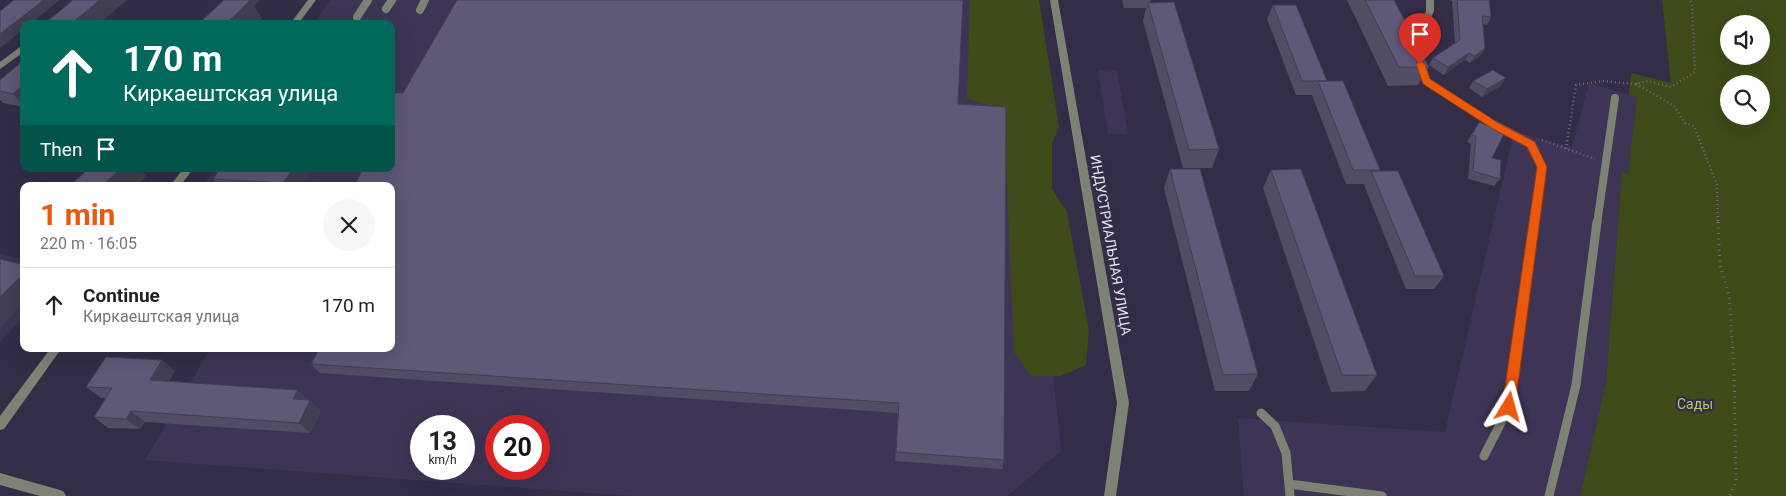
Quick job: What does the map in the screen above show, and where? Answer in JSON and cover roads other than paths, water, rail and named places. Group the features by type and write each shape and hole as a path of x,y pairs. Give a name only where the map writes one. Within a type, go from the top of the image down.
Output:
{"street":[{"path":"297,20 312,0"},
{"name":"ИНДУСТРИАЛЬНАЯ УЛИЦА","path":"1054,0 1123,403 1110,496"},
{"path":"1430,0 1430,11 1414,46 1426,81 1497,126"},
{"path":"0,66 20,50"},
{"path":"178,182 186,172"},
{"path":"0,425 54,352"},
{"path":"0,479 60,496"}],"lane":[{"path":"357,17 368,0"},
{"path":"386,9 392,0"},
{"path":"420,10 426,0"},
{"path":"1549,496 1576,385 1587,292 1616,98"},
{"path":"1484,456 1509,407 1542,167 1531,144 1497,126"},
{"path":"1261,414 1275,426 1286,454 1290,496"},
{"path":"1289,484 1382,496"}],"park label":[{"name":"Сады","path":"1695,404"}]}
